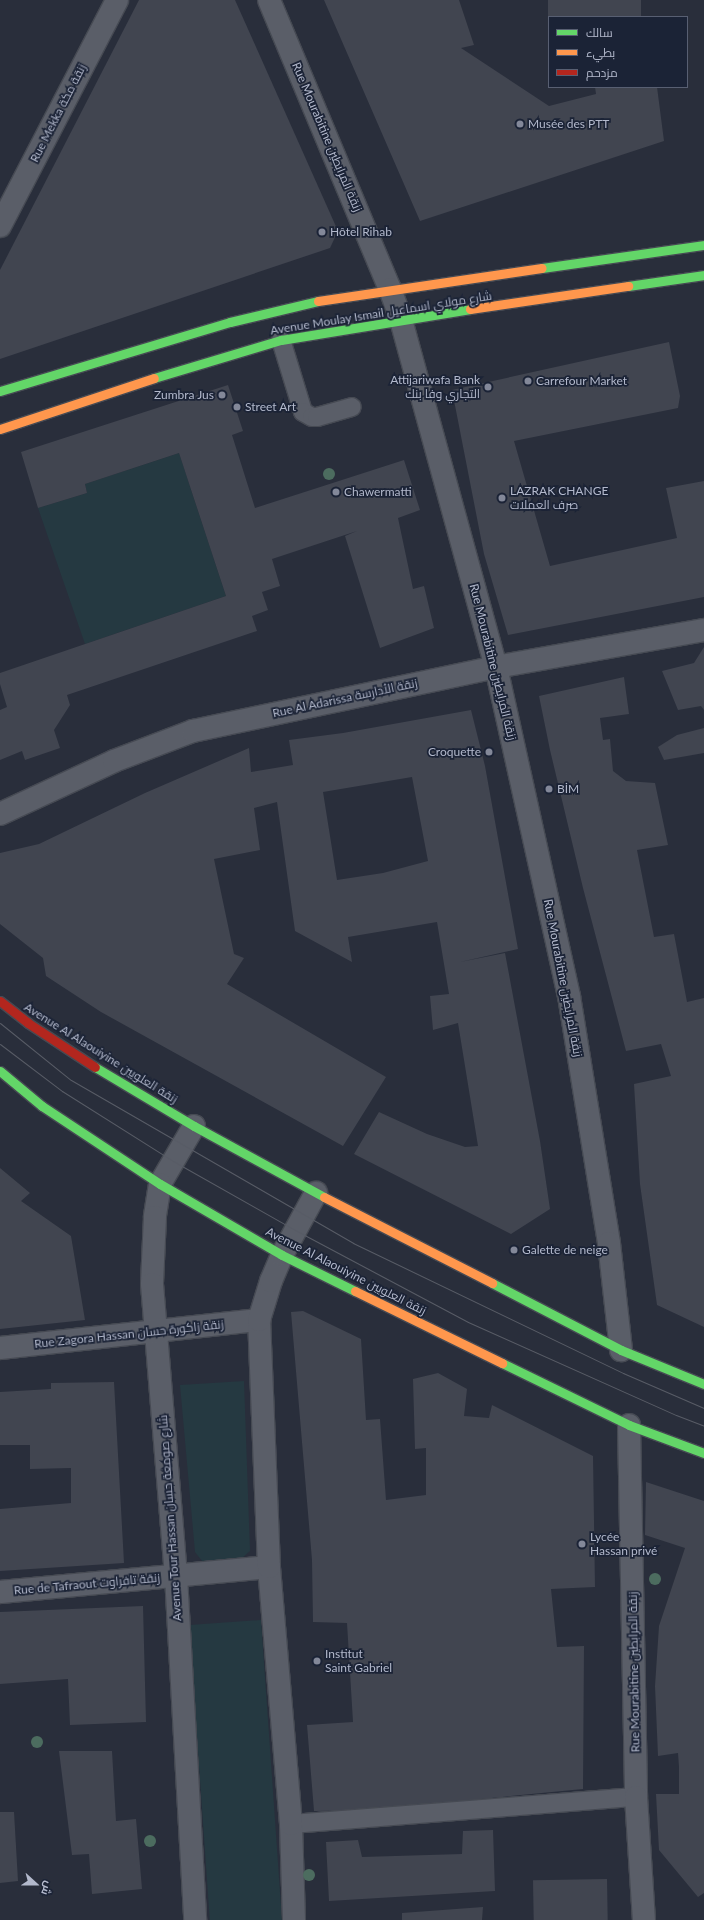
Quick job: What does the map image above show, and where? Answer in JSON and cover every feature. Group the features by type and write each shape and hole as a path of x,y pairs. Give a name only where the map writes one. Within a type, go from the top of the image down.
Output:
{"main road":[{"name":"Avenue Moulay Ismail شارع مولاي اسماعيل","path":"0,391 223,324 274,315 321,300 704,245"},
{"name":"Avenue Moulay Ismail شارع مولاي اسماعيل","path":"0,429 280,336 401,320 704,275"},
{"name":"Avenue Al Alaouiyine زنقة العلويين","path":"0,1001 53,1040 194,1126 316,1193 621,1350 704,1384"},
{"name":"Avenue Al Alaouiyine زنقة العلويين","path":"0,1071 42,1106 160,1184 282,1255 629,1425 704,1453"}],"street":[{"name":"Rue Mekka زنقة مكة","path":"0,226 116,0"},
{"name":"Rue Mourabitine زنقة المرابطين","path":"269,0 390,289 401,320 496,667 569,996 609,1243 621,1350"},
{"name":"Rue Al Adarissa زنقة الأدارسة","path":"0,814 114,762 193,731 496,667 704,630"},
{"name":"Avenue Tour Hassan شارع صومعة حسان","path":"194,1126 160,1184 154,1217 152,1284 176,1576 195,1920"},
{"path":"294,1920 291,1824 269,1568 259,1320 270,1281 282,1255 316,1193"},
{"name":"Rue Zagora Hassan زنقة زاكورة حسان","path":"0,1348 259,1320"},
{"name":"Rue Mourabitine زنقة المرابطين","path":"629,1425 636,1797 644,1920"},
{"name":"Rue de Tafraout زنقة تافراوت","path":"0,1592 269,1568"}],"lane":[{"path":"280,336 303,412 312,417 317,417 352,407"},
{"path":"291,1824 636,1797"}],"shaded area":[{"path":"179,453 226,596 85,644 38,508 87,493 85,484"},
{"path":"244,1381 250,1551 242,1558 225,1563 208,1563 202,1561 195,1552 180,1385"},
{"path":"261,1620 282,1920 210,1920 189,1625"}],"building":[{"path":"139,0 235,0 338,231 330,248 0,359 0,270"},
{"name":"Musée des PTT","path":"324,0 459,0 474,45 461,48 549,106 596,94 595,88 657,88 664,141 420,221"},
{"path":"548,0 641,0 641,16 548,16"},
{"path":"669,342 680,396 678,408 514,441 550,566 677,538 666,488 704,481 704,597 508,635 484,554 452,390"},
{"path":"228,385 243,431 232,435 255,508 404,460 420,510 398,518 413,589 424,586 434,628 380,648 345,536 357,531 272,559 280,586 262,592 268,610 252,616 257,631 67,695 70,705 54,730 60,748 25,760 22,751 0,760 0,710 7,707 0,684 0,673 226,596 179,453 85,484 87,493 38,508 21,452"},
{"path":"704,647 704,710 701,706 678,710 662,671 694,663"},
{"path":"624,677 629,714 600,718 603,740 610,739 613,771 626,781 655,783 668,845 637,850 654,937 674,934 687,1002 704,998 704,1327 657,1305 640,1184 634,1084 671,1076 661,1044 626,1051 583,888 550,750 539,696"},
{"path":"471,710 485,766 518,949 460,962 505,953 540,1141 550,1209 511,1234 354,1154 379,1112 427,1134 465,1147 478,1146 458,1023 433,1030 430,996 449,994 437,922 348,937 352,962 295,931 277,802 254,808 260,850 214,859 234,954 244,958 227,984 386,1077 343,1146 101,1012 46,976 43,958 0,924 0,853 39,844 145,793 249,748 251,772 293,765 289,740 343,733","holes":["412,777 428,861 383,873 337,880 323,792"]},
{"path":"704,728 704,753 664,760 658,747 677,735"},
{"path":"0,1168 30,1193 21,1201 71,1236 85,1320 0,1329"},
{"path":"303,1311 361,1339 366,1420 380,1419 386,1500 426,1495 426,1448 415,1449 413,1379 438,1373 467,1389 464,1416 489,1418 492,1405 593,1456 595,1587 551,1589 557,1647 584,1646 583,1789 471,1800 406,1810 314,1811 307,1725 353,1722 347,1623 313,1622 312,1560 291,1312"},
{"path":"114,1382 124,1563 0,1571 0,1509 71,1503 71,1468 30,1469 30,1445 0,1445 0,1392 51,1389 51,1383"},
{"path":"646,1482 704,1501 704,1893 698,1897 659,1850 656,1794 679,1794 679,1767 678,1753 658,1756 655,1686 659,1626 685,1548 645,1535"},
{"path":"143,1606 146,1722 70,1725 68,1679 0,1684 0,1612"},
{"path":"59,1751 112,1751 116,1821 136,1819 142,1889 92,1894 89,1854 72,1855"},
{"path":"0,1812 14,1812 18,1881 0,1883"},
{"path":"493,1830 495,1891 329,1901 326,1842 358,1840 362,1857 462,1854 463,1831"},
{"path":"607,1879 608,1920 534,1920 533,1880"},
{"path":"483,1907 482,1920 402,1920 402,1913"}],"tram line":[{"path":"0,1023 71,1080 353,1243 623,1373 704,1408"},
{"path":"0,1044 62,1091 173,1161 295,1230 468,1322 676,1415 704,1426"}],"traffic: fast":[{"path":"542,268 704,245"},
{"path":"628,286 704,275"},
{"path":"0,391 230,322 318,301"},
{"path":"154,378 281,340 470,309"},
{"path":"95,1067 194,1126 324,1197"},
{"path":"0,1071 42,1106 160,1184 282,1255 355,1291"},
{"path":"492,1283 621,1350 704,1384"},
{"path":"502,1363 629,1425 704,1453"}],"traffic: slow":[{"path":"318,301 542,268"},
{"path":"470,309 628,286"},
{"path":"0,429 154,378"},
{"path":"324,1197 492,1283"},
{"path":"355,1291 502,1363"}],"traffic: jam":[{"path":"0,1001 28,1023 95,1067"}],"place":[{"name":"Musée des PTT","path":"520,124"},
{"name":"Hôtel Rihab","path":"322,232"},
{"name":"Carrefour Market","path":"528,381"},
{"name":"Attijariwafa Bank التجاري وفا بنك","path":"488,387"},
{"name":"Zumbra Jus","path":"222,395"},
{"name":"Street Art","path":"237,407"},
{"name":"Chawermatti","path":"336,492"},
{"name":"LAZRAK CHANGE صرف العملات","path":"502,498"},
{"name":"Croquette","path":"489,752"},
{"name":"BİM","path":"549,789"},
{"name":"Galette de neige","path":"514,1250"},
{"name":"Lycée Hassan privé","path":"582,1544"},
{"name":"Institut Saint Gabriel","path":"317,1661"}]}
